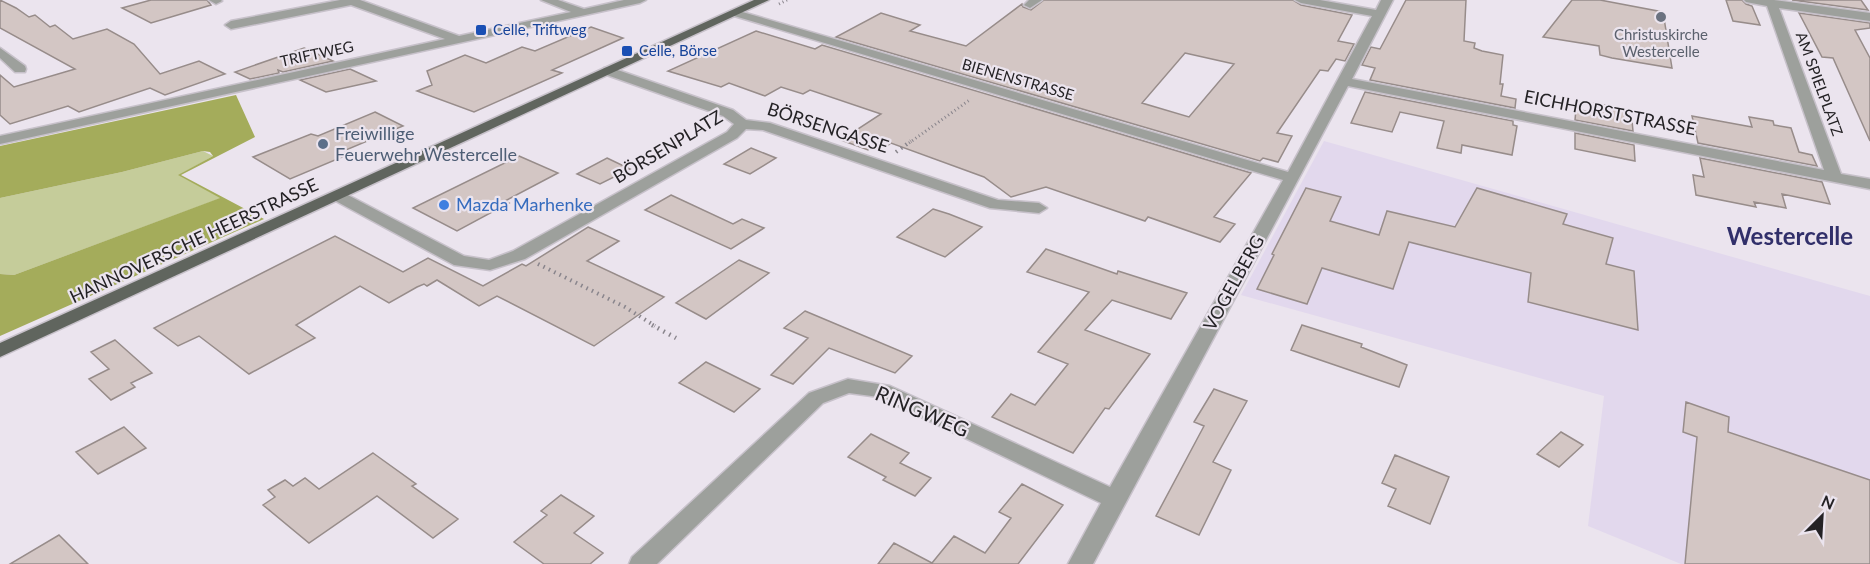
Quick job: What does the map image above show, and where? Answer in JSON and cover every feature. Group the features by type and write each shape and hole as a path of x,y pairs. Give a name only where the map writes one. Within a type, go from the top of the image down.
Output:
{"main road":[{"name":"HANNOVERSCHE HEERSTRASSE","path":"0,351 763,0"}],"street":[{"path":"547,0 585,12"},
{"name":"TRIFTWEG","path":"0,140 640,0"},
{"path":"1301,0 1379,14"},
{"name":"VOGELBERG","path":"1080,564 1387,0"},
{"path":"1750,0 1870,17"},
{"path":"231,25 352,1 459,40"},
{"name":"AM SPIELPLATZ","path":"1772,3 1834,176"},
{"name":"BIENENSTRASSE","path":"735,13 1292,178"},
{"path":"0,52 20,69"},
{"name":"BÖRSENGASSE","path":"609,71 728,112 742,124 765,126 996,205 1039,208"},
{"name":"EICHHORSTSTRASSE","path":"1343,81 1870,184"},
{"name":"BÖRSENPLATZ","path":"338,196 460,261 490,265 519,255 732,135 742,124"},
{"name":"RINGWEG","path":"641,564 816,398 848,386 884,391 1114,499"}],"path":[{"path":"879,165 986,88"},
{"path":"519,255 625,307 636,316 676,338"}],"shaded area":[{"path":"1324,141 1870,296 1870,564 1681,564 1588,526 1604,396 1241,295"}],"green space":[{"path":"236,95 255,137 181,175 264,219 0,336 0,274 14,275 220,198 178,175 213,156 210,152 203,151 122,172 0,198 0,146"},
{"path":"203,151 213,156 179,175 221,198 14,275 0,274 0,198 122,172"}],"building":[{"path":"0,0 29,17 35,15 50,27 55,25 73,39 107,29 134,44 160,74 199,61 225,74 165,95 150,88 79,112 68,106 10,124 0,115 0,75 14,87 75,69 0,28"},
{"path":"151,0 207,0 211,5 151,23 122,8"},
{"path":"1044,0 1293,0 1301,5 1352,15 1338,41 1354,44 1345,61 1336,59 1328,71 1320,70 1277,133 1292,136 1278,162 1263,158 1260,161 836,37 881,13 920,25 910,31 966,46 1022,4 1023,7 1031,10","holes":["1185,53 1234,64 1189,117 1142,103"]},
{"path":"1406,0 1466,0 1464,41 1475,43 1474,48 1482,51 1503,55 1501,96 1516,99 1515,108 1370,80 1375,68 1362,65 1371,47 1380,49"},
{"path":"1572,0 1600,0 1663,12 1672,68 1600,55 1599,46 1543,37"},
{"path":"1726,0 1742,0 1752,6 1760,25 1733,21"},
{"path":"1792,0 1861,0 1868,10"},
{"path":"1799,13 1870,23 1870,28 1855,30 1870,58 1870,141 1833,58 1822,57"},
{"path":"591,27 623,38 552,70 562,73 474,112 417,91 432,85 427,71 465,55 486,63 522,47 535,51"},
{"path":"756,31 815,49 822,45 1251,173 1214,217 1235,224 1220,242 1148,217 1145,221 1046,187 1011,197 984,177 891,143 881,151 871,147 868,150 841,140 881,114 810,90 803,94 781,87 765,96 729,83 721,87 668,71"},
{"path":"304,48 333,61 283,72 278,70 279,73 250,79 235,72"},
{"path":"350,69 376,81 326,92 300,80"},
{"path":"1365,92 1513,121 1513,125 1517,126 1512,155 1462,145 1461,153 1437,148 1444,121 1400,112 1392,132 1351,123"},
{"path":"1594,103 1631,110 1633,131 1575,120 1576,109 1594,113"},
{"name":"Freiwillige Feuerwehr Westercelle","path":"375,112 403,126 341,152 347,155 290,179 253,157 311,134 318,136"},
{"path":"1692,116 1752,127 1749,117 1773,121 1774,125 1791,128 1799,152 1812,155 1817,166 1698,143"},
{"path":"1575,133 1634,145 1635,161 1575,149"},
{"path":"751,148 776,158 750,174 724,164"},
{"path":"519,156 558,173 505,201 509,203 457,231 413,208"},
{"path":"607,158 630,169 600,184 577,174"},
{"path":"1700,158 1822,182 1830,204 1782,194 1786,208 1754,202 1756,207 1696,195 1693,175 1704,177"},
{"path":"1306,188 1341,197 1330,221 1379,235 1387,211 1455,227 1477,188 1567,214 1563,224 1613,238 1606,264 1634,271 1638,330 1528,302 1531,273 1409,242 1393,289 1322,268 1307,304 1257,289"},
{"path":"671,195 733,224 742,219 764,228 731,249 645,210"},
{"path":"933,209 982,227 945,257 897,237"},
{"path":"588,227 619,241 587,261 664,297 594,346 497,296 479,306 437,280 427,286 424,284 417,287 389,303 360,286 296,325 315,338 249,374 199,336 178,346 154,328 335,236 403,272 428,258 483,286 522,264 526,266"},
{"path":"1046,249 1117,274 1118,271 1187,293 1171,319 1112,300 1085,330 1150,354 1109,409 1105,408 1073,453 992,417 1011,394 1035,405 1068,364 1038,352 1089,292 1027,272"},
{"path":"739,260 769,273 706,319 676,303"},
{"path":"805,311 912,356 895,373 829,348 793,384 771,375 808,338 784,328"},
{"path":"1302,325 1362,344 1361,347 1407,365 1399,387 1291,350"},
{"path":"115,340 152,373 131,383 135,387 111,400 89,379 109,369 91,352"},
{"path":"706,362 760,389 734,412 679,383"},
{"path":"1214,389 1247,401 1213,462 1231,470 1199,535 1156,516 1204,426 1194,422"},
{"path":"1686,402 1729,417 1728,432 1870,480 1870,564 1685,564 1697,437 1683,432"},
{"path":"124,427 146,448 98,474 76,452"},
{"path":"1561,432 1583,445 1559,467 1537,454"},
{"path":"871,434 909,453 900,463 931,478 915,496 883,480 886,477 848,457"},
{"path":"373,453 416,484 412,486 458,519 433,538 377,496 309,543 263,505 275,497 268,490 285,480 293,486 305,478 319,489"},
{"path":"1395,455 1449,477 1430,524 1388,506 1396,489 1382,483"},
{"path":"1022,484 1063,505 1018,564 878,564 894,543 932,563 954,536 985,553 1011,518 999,512"},
{"path":"561,495 594,516 574,533 603,553 590,564 544,564 514,542 547,515 541,511"},
{"path":"59,535 88,564 10,564"}],"place":[{"name":"Christuskirche Westercelle","path":"1661,17"},
{"name":"Celle, Triftweg","path":"481,30"},
{"name":"Celle, Börse","path":"627,51"},
{"name":"Freiwillige Feuerwehr Westercelle","path":"323,144"},
{"name":"Mazda Marhenke","path":"444,205"}],"district":[{"name":"Westercelle","path":"1790,237"}]}
